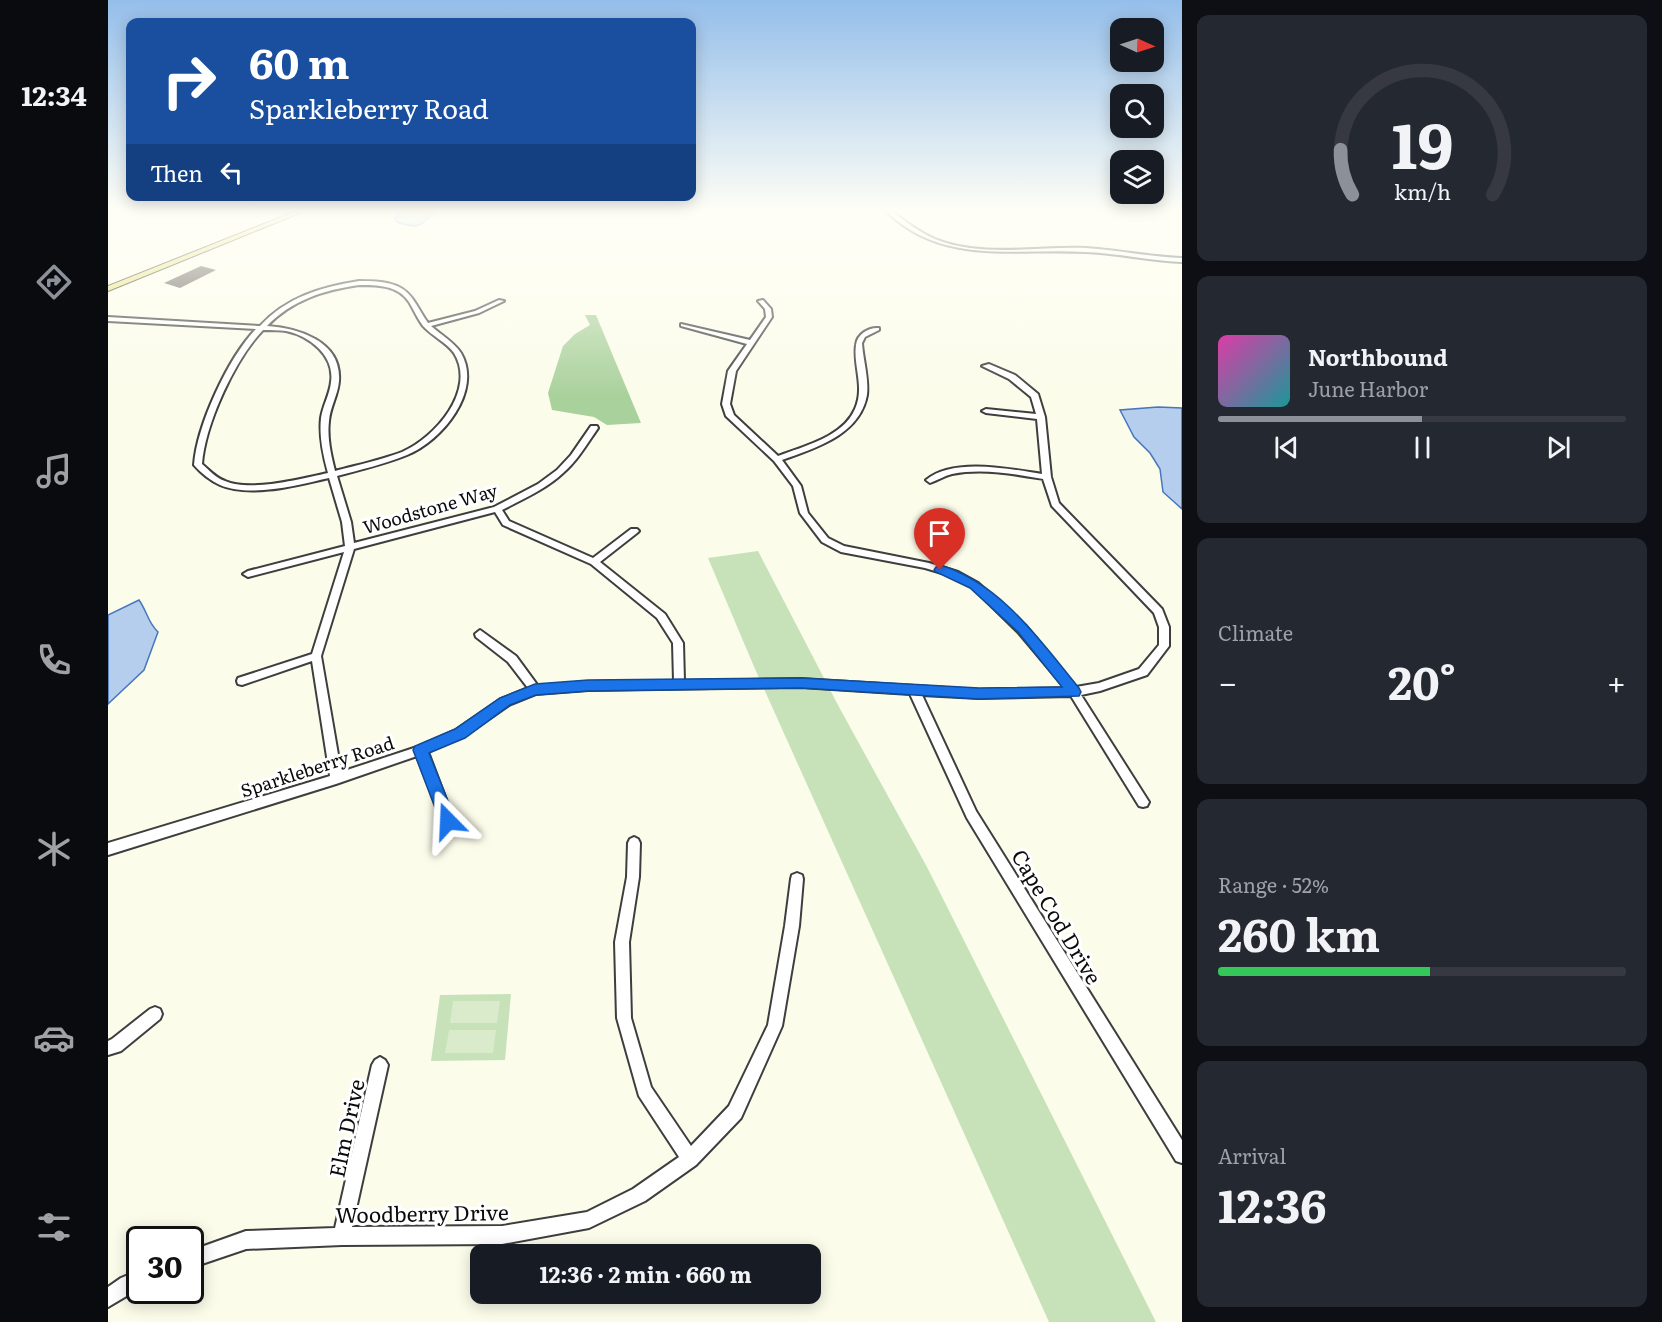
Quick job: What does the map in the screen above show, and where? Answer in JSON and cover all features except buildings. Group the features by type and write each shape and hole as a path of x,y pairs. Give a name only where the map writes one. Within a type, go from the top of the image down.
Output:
{"main road":[{"path":"108,289 146,274"}],"street":[{"path":"359,283 385,285 399,289 408,296 426,326 456,352 464,367 462,391 448,420 425,442 406,453 274,486 248,487 224,484 198,465 199,443 222,388 242,349 261,327 282,308 308,293 334,286 359,283"},
{"path":"426,326 477,312 501,301"},
{"path":"761,301 768,309 769,317 732,371 726,404 730,416 777,459 797,486 804,513 825,540 841,549 926,565 955,574 975,585 1022,628 1074,692 1143,802"},
{"path":"108,318 285,329 313,338 324,349 334,367 334,391 325,417 326,447 350,533 350,548 316,656 336,779"},
{"path":"683,326 752,343"},
{"path":"777,459 842,432 856,412 863,395 859,343 862,336 877,329"},
{"name":"Sparkleberry Road","path":"108,849 336,779 421,750 460,733 505,702 535,690 679,684 801,683 979,694 1074,692 1100,687 1143,672 1164,646 1164,627 1158,611 1055,504 1047,477 1041,417 1035,396 1012,377 986,366"},
{"path":"986,411 1041,417"},
{"name":"Woodstone Way","path":"248,574 497,509 541,486 560,472 574,457 594,428"},
{"path":"930,480 939,474 959,470 1000,471 1047,477"},
{"path":"497,509 506,523 594,562 661,616 678,643 679,684"},
{"path":"594,562 634,531"},
{"path":"480,634 512,659 535,690"},
{"path":"242,681 316,656"},
{"name":"Cape Cod Drive","path":"914,690 971,814 1182,1155"},
{"path":"421,750 448,821"},
{"path":"634,843 633,877 622,942 624,1018 644,1091 690,1159"},
{"name":"Woodberry Drive","path":"204,1255 246,1240 342,1236 502,1235 589,1220 639,1195 690,1159 735,1112 775,1026 792,926 797,879"},
{"path":"108,1048 116,1046 155,1014"},
{"name":"Elm Drive","path":"342,1236 380,1065"},
{"path":"108,1298 126,1285"}],"green space":[{"path":"585,315 596,315 641,423 607,425 594,417 552,410 548,393 563,346 575,334 590,325"},
{"path":"758,551 839,707 927,867 1156,1322 1049,1322 755,669 708,558"},
{"path":"511,994 505,1060 431,1061 440,995"},
{"path":"453,1001 500,1001 497,1023 450,1023"},
{"path":"449,1030 496,1030 493,1053 445,1053"}],"water":[{"path":"1182,408 1182,509 1163,492 1160,469 1150,453 1134,437 1120,410"},
{"path":"139,600 158,632 144,670 108,704 108,615"}],"route":[{"path":"448,821 421,750 460,733 505,702 535,690 588,686 801,683 979,694 1074,692 1022,628 975,585 955,574 940,570"}]}
